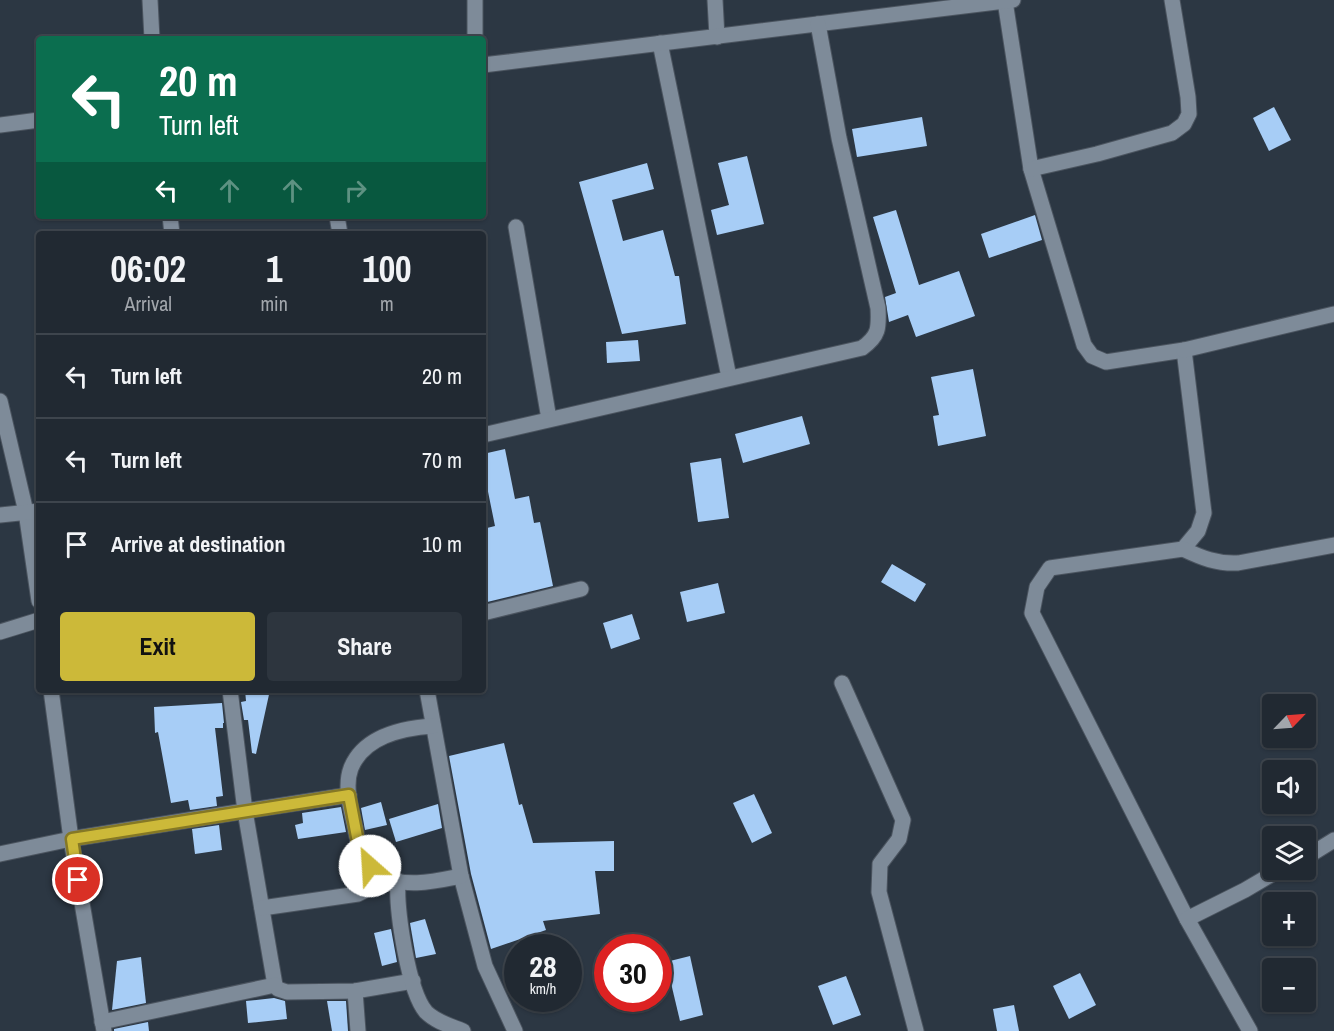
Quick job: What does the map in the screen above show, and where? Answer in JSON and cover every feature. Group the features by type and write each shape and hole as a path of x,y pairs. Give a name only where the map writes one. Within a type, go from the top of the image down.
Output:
{"street":[{"path":"150,0 153,36"},
{"path":"475,0 475,36"},
{"path":"715,0 717,37"},
{"path":"1031,169 1172,133 1184,124 1189,114 1188,97 1172,0"},
{"path":"486,65 818,24 926,5 1009,1 1031,169 1084,345 1092,356 1106,362 1184,350 1334,314"},
{"path":"486,434 862,348 873,340 879,327 878,308 839,138 818,24"},
{"path":"660,43 729,377"},
{"path":"0,125 36,120"},
{"path":"516,227 549,419"},
{"path":"1183,549 1198,531 1204,513 1184,350"},
{"path":"0,401 33,511 36,556"},
{"path":"0,515 33,511"},
{"path":"1250,1031 1186,919 1032,613 1037,587 1050,568 1183,549 1209,561 1223,564 1238,563 1334,545"},
{"path":"486,612 581,589"},
{"path":"0,633 36,621"},
{"path":"842,683 903,820 899,839 880,864 879,892 916,1031"},
{"path":"51,693 72,839 103,1026 275,985"},
{"path":"230,693 245,811 275,985 278,989 287,992 355,991 413,981"},
{"path":"428,693 461,876 485,966 514,1031"},
{"path":"433,726 401,730 372,742 351,768 349,795 358,842 367,861 378,874 398,881 417,882 461,876"},
{"path":"0,854 72,839 349,795"},
{"path":"1316,851 1334,840"},
{"path":"262,908 358,894 366,890 378,874"},
{"path":"1186,919 1262,880"},
{"path":"398,881 398,911 413,981 422,1006 429,1014 463,1031"},
{"path":"355,991 358,1031"}],"building":[{"path":"1274,107 1291,140 1269,151 1253,118"},
{"path":"922,117 927,146 857,157 852,129"},
{"path":"747,156 764,224 717,235 711,210 729,205 718,163"},
{"path":"647,163 654,189 612,200 623,241 663,230 675,276 679,276 686,324 622,334 579,182"},
{"path":"896,210 919,285 959,271 975,316 916,337 908,315 889,322 885,297 896,293 873,217"},
{"path":"1035,215 1042,240 989,258 981,234"},
{"path":"638,340 640,361 607,363 606,342"},
{"path":"973,369 986,436 938,446 933,416 939,415 931,377"},
{"path":"802,416 810,444 743,463 735,434"},
{"path":"505,449 515,499 529,496 534,523 540,522 553,586 486,602 486,528 495,526 486,482 486,453"},
{"path":"721,458 729,518 698,522 690,463"},
{"path":"892,564 926,584 915,602 881,582"},
{"path":"718,583 725,613 687,622 680,592"},
{"path":"632,614 640,639 611,649 603,623"},
{"path":"245,693 269,693 256,754 252,753 248,720 244,720 241,702 246,701"},
{"path":"222,703 223,728 215,728 223,796 216,797 217,806 190,810 188,800 171,803 158,732 155,733 154,707"},
{"path":"504,743 519,805 522,804 533,843 614,841 614,871 595,871 600,914 543,921 546,930 534,934 504,934 504,945 491,949 471,874 449,756"},
{"path":"754,794 772,833 752,843 733,803"},
{"path":"381,802 387,825 365,830 361,808"},
{"path":"438,804 442,828 396,842 389,819"},
{"path":"341,807 346,832 298,839 295,825 303,823 302,813"},
{"path":"219,825 222,850 195,854 192,829"},
{"path":"425,919 436,954 416,958 410,923"},
{"path":"391,929 397,962 382,966 374,933"},
{"path":"690,956 703,1015 680,1021 672,987 672,960"},
{"path":"141,957 146,1003 112,1010 117,961"},
{"path":"1080,973 1096,1005 1069,1019 1053,986"},
{"path":"846,976 861,1015 833,1025 818,986"},
{"path":"274,998 285,1001 287,1019 248,1023 246,1001"},
{"path":"327,1001 346,1001 348,1031 332,1031"},
{"path":"1014,1005 1019,1031 997,1031 993,1009"},
{"path":"148,1022 149,1031 114,1031 114,1029"}],"route":[{"path":"78,880 72,839 349,795 358,842 370,866"}]}
